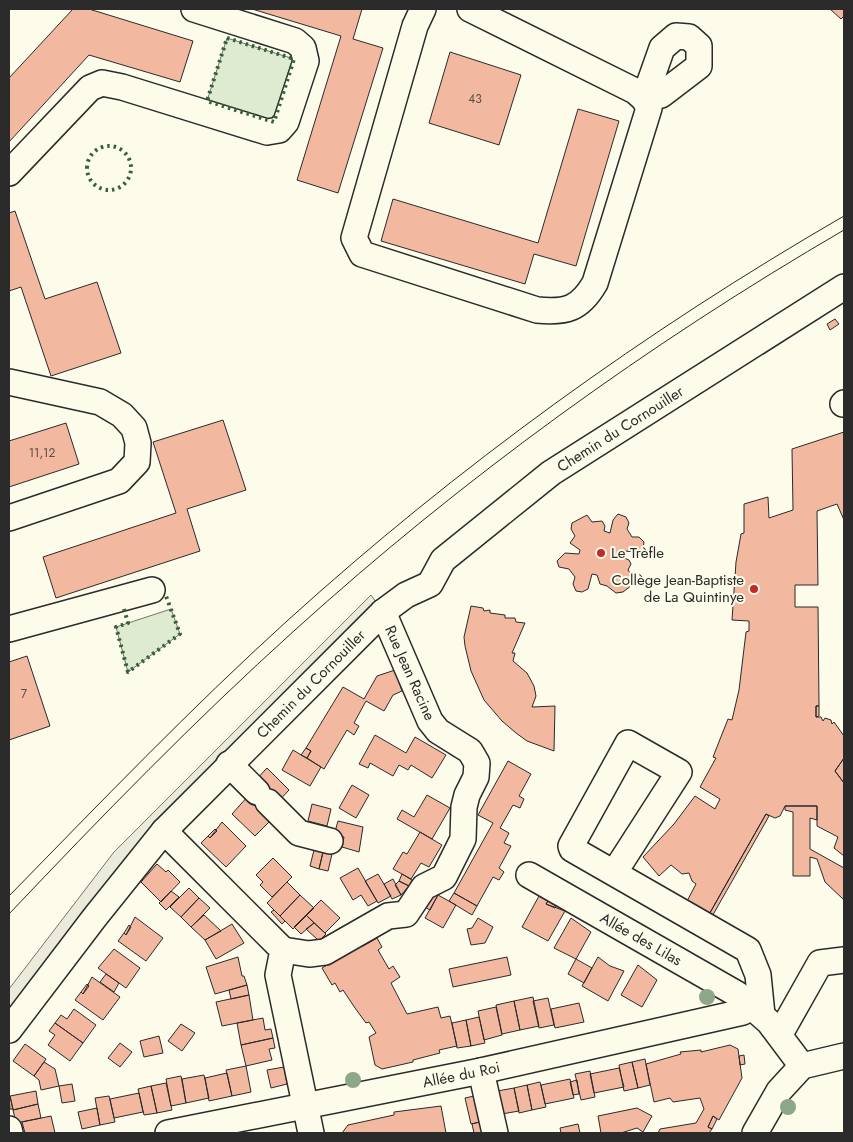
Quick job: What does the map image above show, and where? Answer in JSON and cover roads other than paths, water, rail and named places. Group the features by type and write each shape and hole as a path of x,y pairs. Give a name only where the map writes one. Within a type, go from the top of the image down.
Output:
{"street":[{"path":"9,173 90,88 102,83 122,87 267,132 279,130 286,122 306,61 303,48 295,41 194,9"},
{"path":"423,9 416,26 354,238 362,254 538,310 556,312 573,308 587,296 595,284 648,108 644,99 635,91 470,9"},
{"name":"Chemin du Cornouiller","path":"9,1030 95,916 164,831 383,612 406,595 430,584 443,560 551,473 844,287"},
{"path":"9,382 100,402 122,415 134,428 138,443 137,462 119,481 9,518"},
{"path":"9,629 152,590"},
{"name":"Rue Jean Racine","path":"282,950 309,954 326,952 388,916 406,914 424,887 444,877 463,839 464,808 467,796 476,777 477,763 470,751 438,731 430,721 383,612"},
{"path":"614,874 679,772 628,743 571,846 572,849 614,874 748,950 756,966 759,981 756,1011"},
{"path":"229,764 299,833 330,841"},
{"path":"164,831 282,950 278,975 311,1133"},
{"name":"Allée des Lilas","path":"529,875 737,994 780,1034 802,1066"},
{"path":"780,1034 820,963 844,960"},
{"name":"Allée du Roi","path":"168,1133 481,1071 743,1012 756,1011"},
{"path":"755,1133 779,1091 802,1066 844,1056"},
{"path":"481,1071 495,1133"},
{"path":"9,1128 10,1133"}],"tram line":[{"path":"9,896 215,688 287,621 418,509 485,456 625,354 697,306 844,216"},
{"path":"9,914 114,805 221,699 295,630 424,519 559,416 628,367 699,319 844,230"}],"place":[{"name":"Le Trèfle","path":"601,553"},
{"name":"Collège Jean-Baptiste de La Quintinye","path":"754,589"}]}
